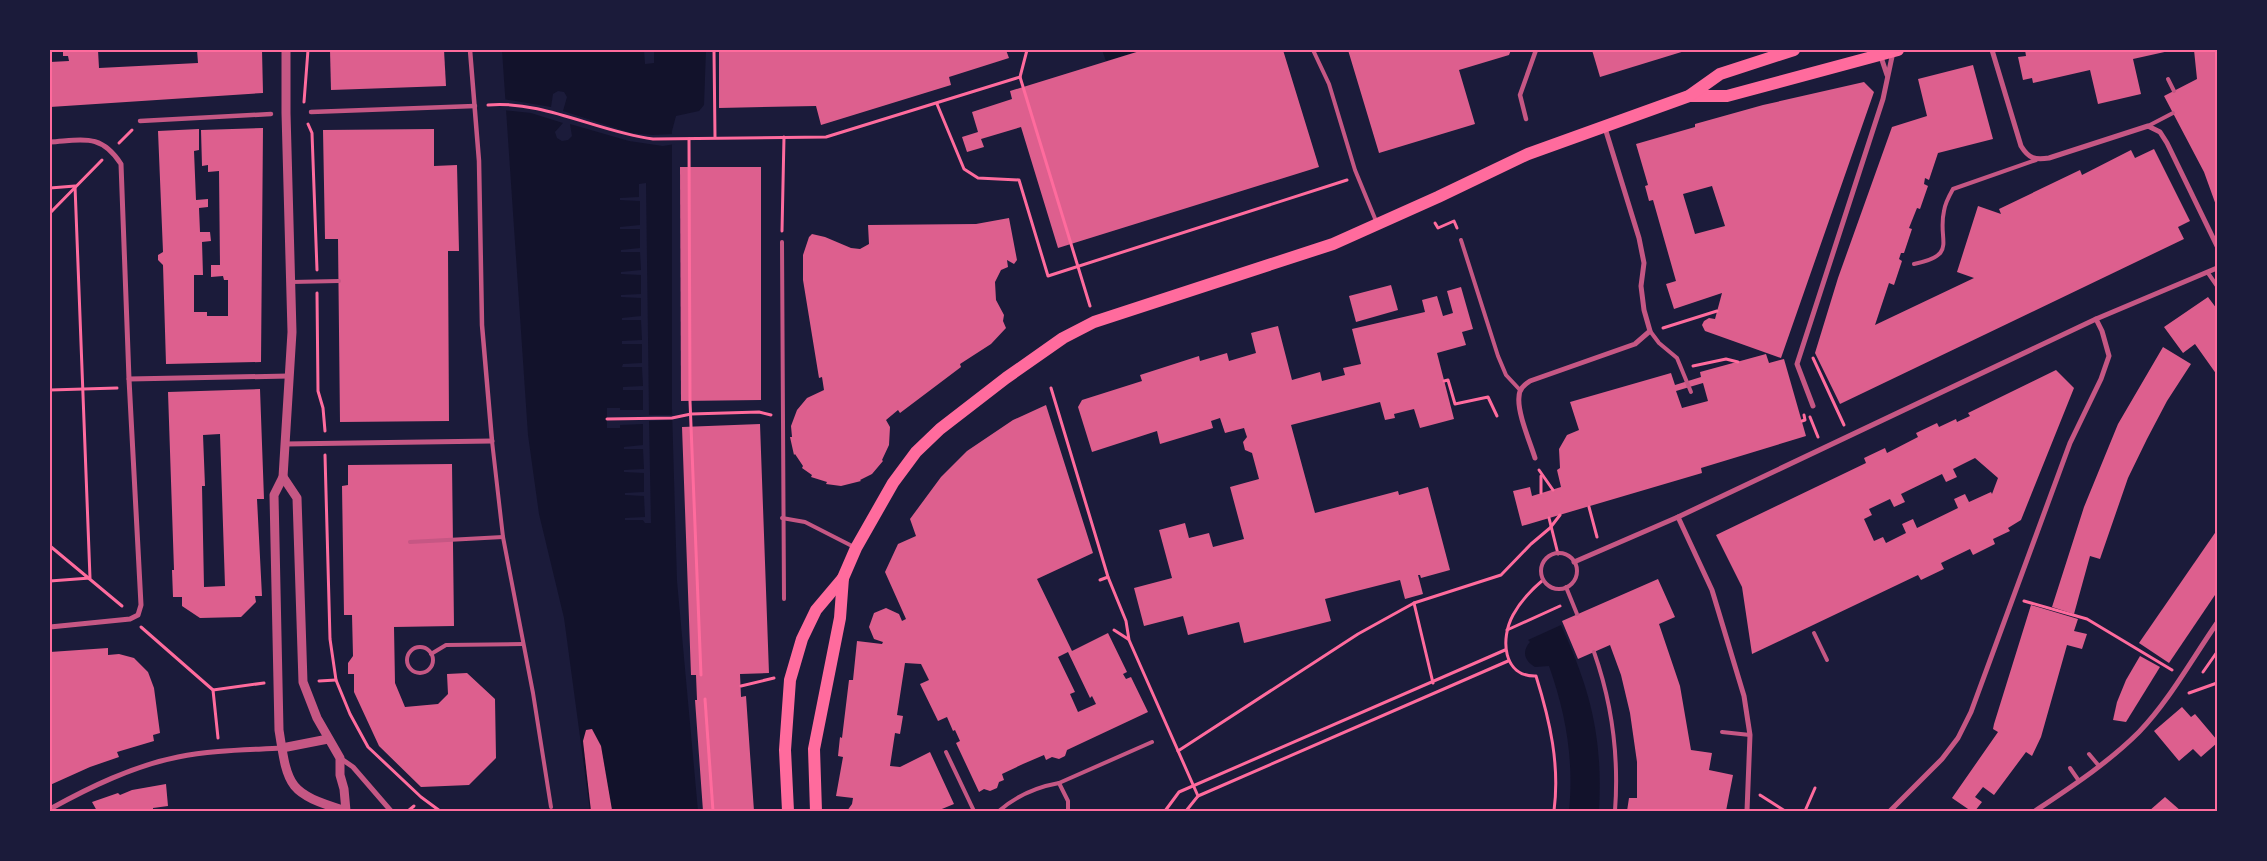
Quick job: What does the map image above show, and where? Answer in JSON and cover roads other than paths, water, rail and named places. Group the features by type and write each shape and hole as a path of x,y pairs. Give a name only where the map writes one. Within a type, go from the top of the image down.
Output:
{"main road":[{"path":"788,811 785,750 790,680 802,640 816,610 843,578 856,548 893,484 916,452 948,423 1063,338 1094,322 1333,244 1528,154 1689,96 1720,74 1794,50"},
{"path":"1689,96 1727,96 1895,50"},
{"path":"816,811 814,749 840,618 843,578"}],"street":[{"path":"286,50 292,332 283,477 274,495 279,730 283,760 292,784 301,794 316,802 346,811 344,789 340,775 340,758"},
{"path":"285,444 492,441 482,325 478,161 470,50"},
{"path":"1526,119 1520,95 1536,50"},
{"path":"1813,406 1797,364 1884,98 1887,75 1895,50"},
{"path":"1992,50 2021,146 2027,156 2036,160 2050,158 2148,126 2160,132 2168,143 2217,246"},
{"path":"1880,53 1887,75"},
{"path":"311,112 475,106"},
{"path":"140,121 271,114"},
{"path":"1535,458 1520,410 1518,398 1520,390 1530,381 1635,344 1650,331 1644,310 1641,286 1644,263 1639,238 1605,127"},
{"path":"50,142 99,142 112,150 121,164 129,379 141,605 135,618 50,627"},
{"path":"1574,562 1678,517 2096,318 2217,268"},
{"path":"1890,811 1942,759 1958,738 1971,712 2070,443 2101,378 2109,356 2096,318"},
{"path":"129,379 289,376"},
{"path":"283,477 297,498 304,682 317,718 340,758 353,767 392,811"},
{"path":"1678,517 1712,590 1744,696 1750,735 1750,788 1747,811"},
{"path":"2035,811 2080,781 2139,732 2156,712 2217,623"},
{"path":"50,809 77,794 146,766 178,757 219,751 282,748 328,739"}],"lane":[{"path":"1313,50 1329,84 1355,170 1377,225"},
{"path":"2168,79 2174,91"},
{"path":"2148,126 2173,113"},
{"path":"1914,264 1933,260 1941,251 1944,238 1943,213 1954,189 2036,160"},
{"path":"1461,240 1498,356 1506,375 1520,390"},
{"path":"782,242 782,518 784,598"},
{"path":"2208,273 2217,286"},
{"path":"291,282 339,281"},
{"path":"1650,331 1659,343 1678,358 1691,392"},
{"path":"492,441 503,537 533,693 551,808"},
{"path":"782,518 804,522 856,548"},
{"path":"410,542 503,537"},
{"path":"1558,554 1569,557 1574,562 1577,572 1575,579 1566,587 1558,590 1552,588 1543,580 1541,572 1544,561 1548,557 1558,554"},
{"path":"1566,587 1577,614"},
{"path":"1814,633 1827,660"},
{"path":"431,654 446,646 523,644"},
{"path":"415,648 423,648 431,654 432,664 424,672 413,671 408,665 409,654 415,648"},
{"path":"1594,652 1607,695 1613,732 1616,764 1615,811"},
{"path":"1722,732 1750,735"},
{"path":"999,811 1011,801 1045,785 1059,783 1152,742"},
{"path":"946,752 974,811"},
{"path":"2089,754 2099,766"},
{"path":"2070,768 2080,781"},
{"path":"1059,783 1068,801 1068,811"}]}
